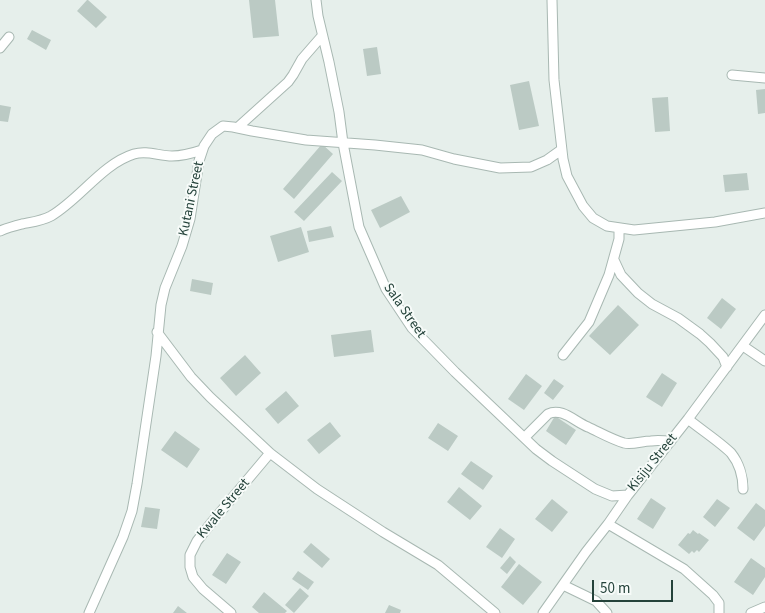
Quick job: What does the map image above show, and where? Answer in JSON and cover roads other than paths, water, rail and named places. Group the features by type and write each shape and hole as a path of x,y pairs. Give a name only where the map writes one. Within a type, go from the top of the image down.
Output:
{"street":[{"name":"Sala Street","path":"316,0 339,112 359,226 386,289 412,328 454,372 536,449 595,489 612,496 628,495"},
{"path":"552,0 554,80 561,150 567,176 583,206 593,218 607,226 634,230 706,223 765,213"},
{"path":"237,128 288,82 302,59 322,36"},
{"path":"0,48 9,37"},
{"path":"732,75 765,78"},
{"name":"Kutani Street","path":"89,613 123,537 132,510 156,356 161,305 165,288 182,246 190,219 202,150 212,134 223,126 306,140 422,150 454,159 500,168 531,167 547,160 561,150"},
{"path":"0,231 42,220 52,215 79,195 97,176 134,154 152,153 174,156 202,150"},
{"path":"563,355 589,322 614,260 619,228"},
{"path":"614,260 621,275 634,289 652,304 678,318 710,343 723,357 727,367"},
{"name":"Kisiju Street","path":"543,613 628,495 765,316"},
{"path":"157,332 210,397 270,453 317,489 438,565 495,613"},
{"path":"743,346 765,361"},
{"path":"525,437 552,412 565,415 624,443 650,440 671,441"},
{"path":"688,419 731,454 743,480 743,489"},
{"name":"Kwale Street","path":"231,613 193,577 190,555 197,541 270,453"},
{"path":"608,524 684,569 714,595 719,603 719,613"},
{"path":"563,585 596,601 607,613"},
{"path":"751,613 765,608"}]}
